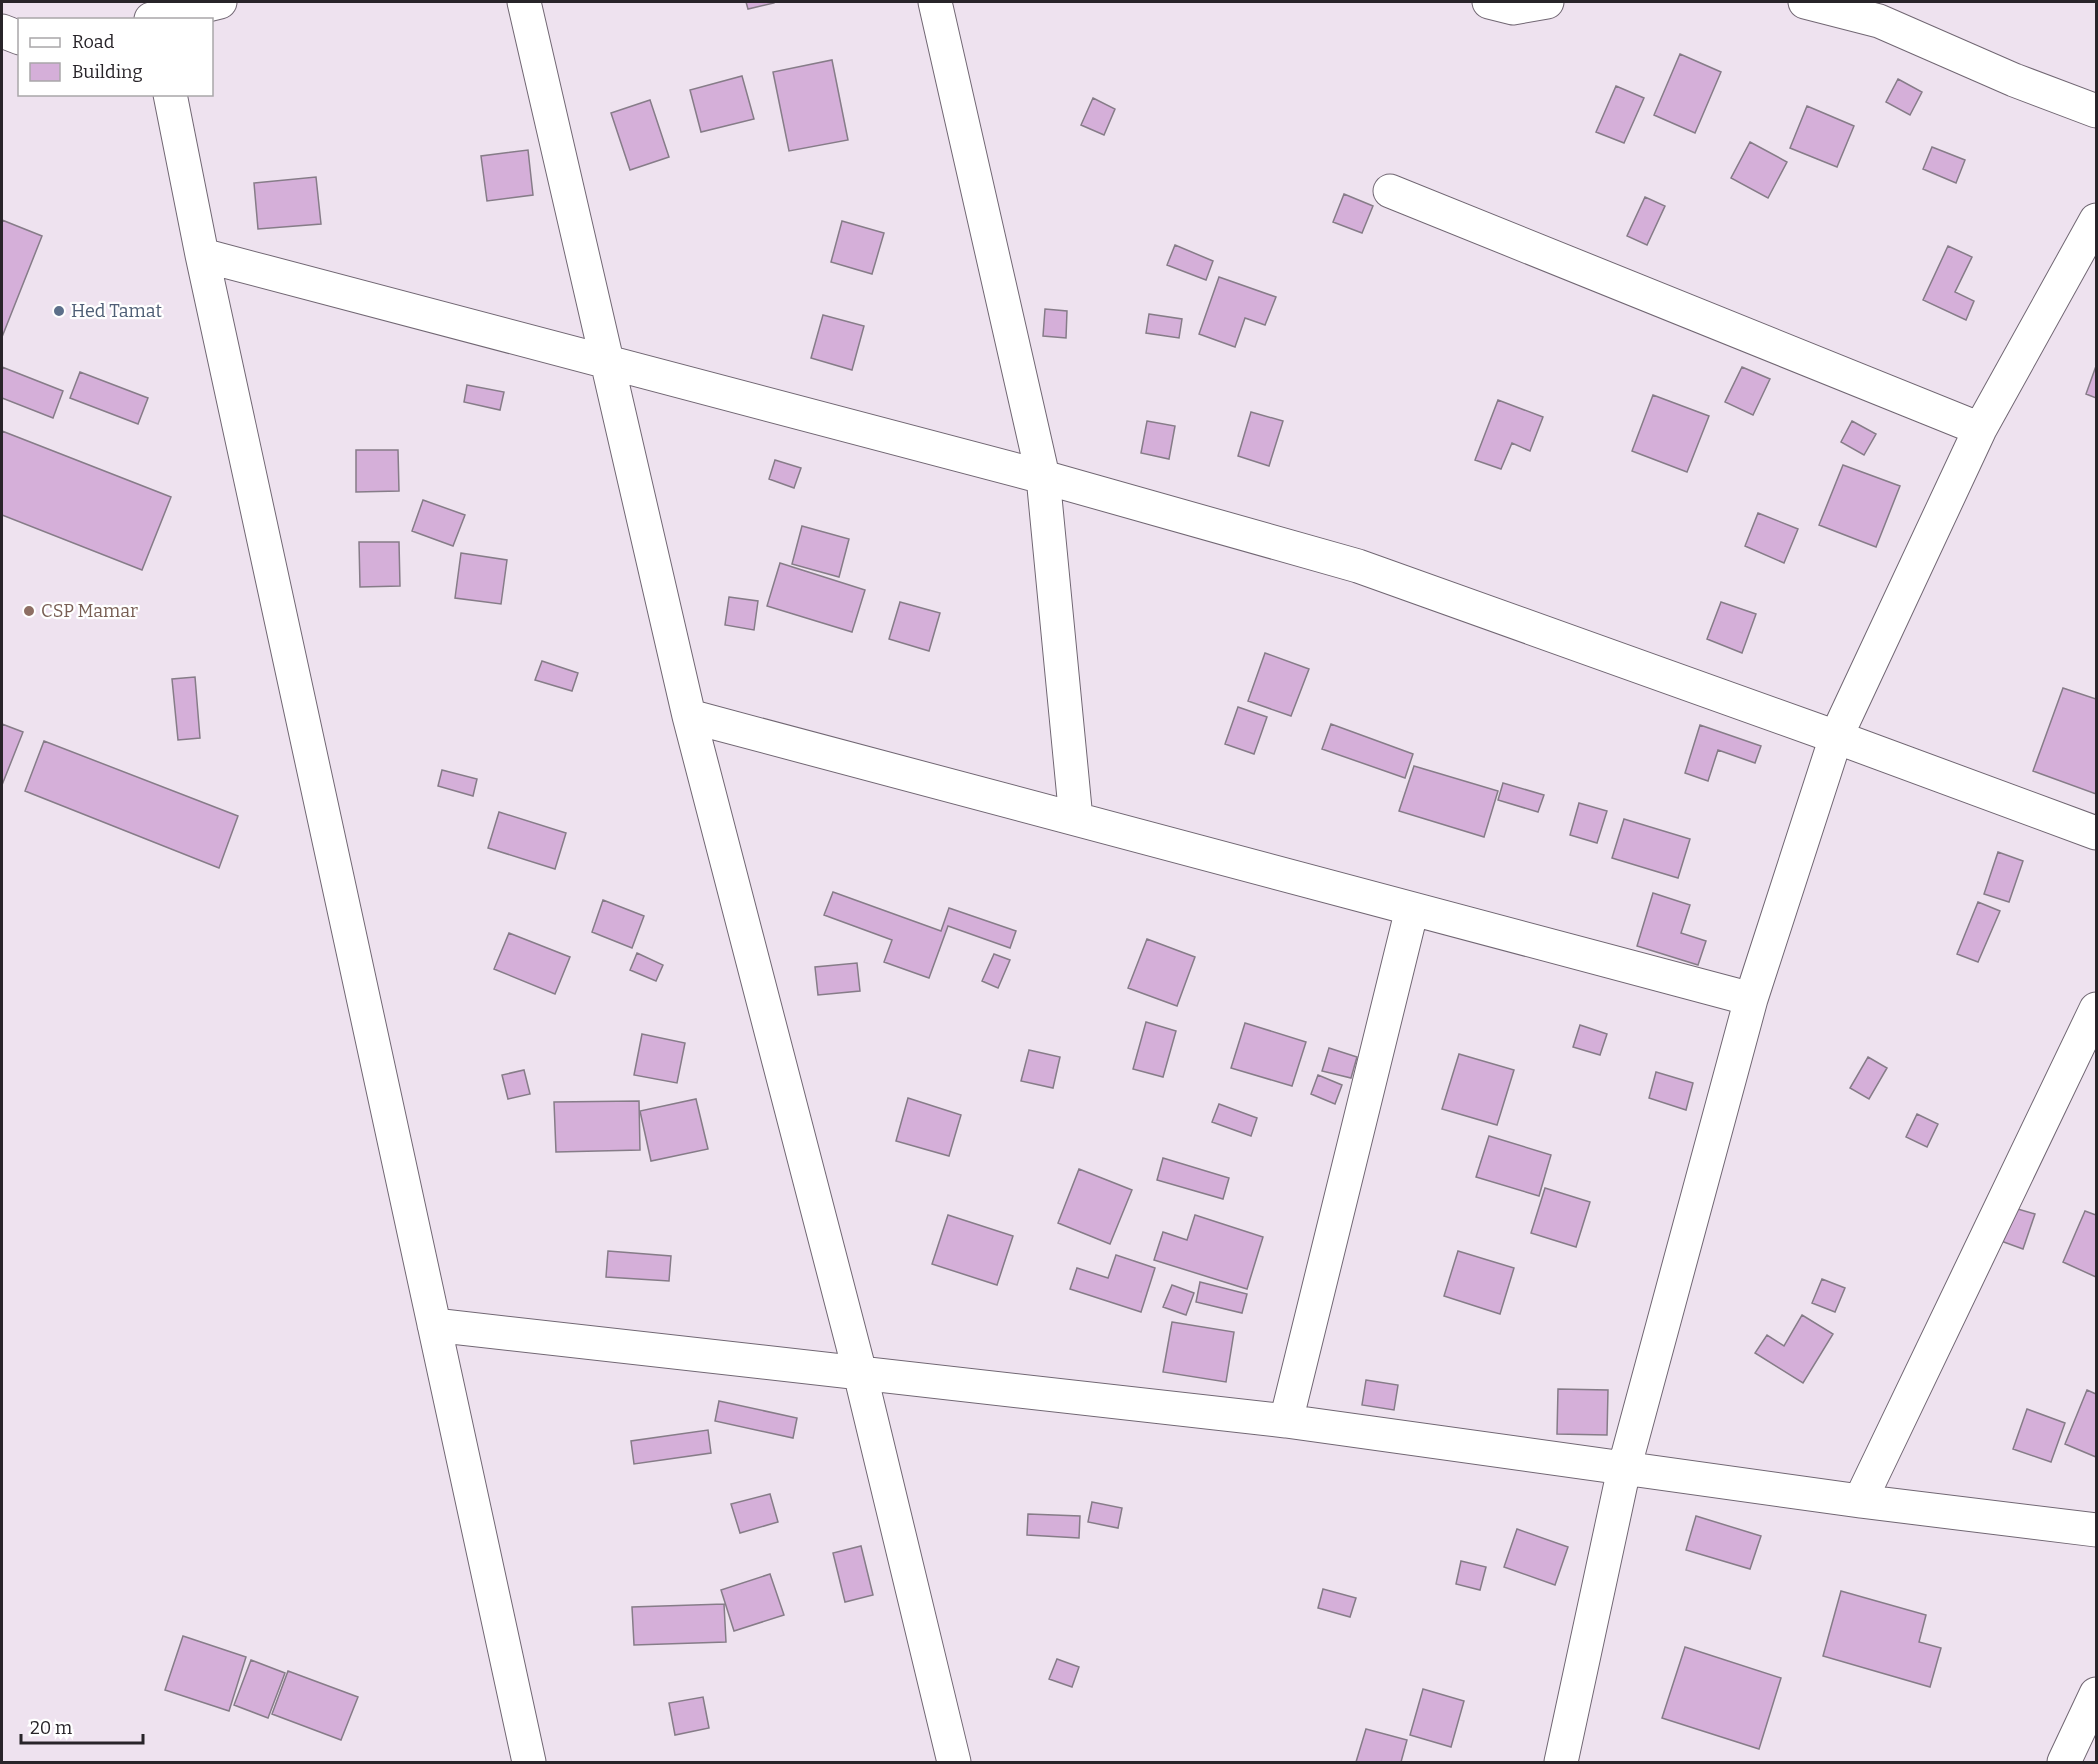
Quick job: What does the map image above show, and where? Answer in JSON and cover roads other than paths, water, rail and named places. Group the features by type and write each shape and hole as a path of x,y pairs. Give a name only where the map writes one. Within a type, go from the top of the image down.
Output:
{"street":[{"path":"147,2 151,18"},
{"path":"155,18 220,2"},
{"path":"524,2 689,716 860,1373 954,1762"},
{"path":"935,2 1043,477 1076,819"},
{"path":"1489,2 1513,8 1547,2"},
{"path":"1805,2 1879,21 2014,80 2097,111"},
{"path":"2,31 18,37"},
{"path":"167,96 529,1762"},
{"path":"1390,191 1980,429"},
{"path":"1561,1762 1624,1469 1751,999 1836,737 1980,429 2097,220"},
{"path":"202,255 1043,477 1358,567 1836,737 2097,833"},
{"path":"689,716 1751,999"},
{"path":"1286,1422 1412,909"},
{"path":"1860,1501 2097,1009"},
{"path":"434,1324 1286,1422 1860,1501 2097,1530"},
{"path":"2064,1762 2097,1694"}],"place":[{"name":"Hed Tamat","path":"59,311"},
{"name":"CSP Mamar","path":"29,611"}]}
